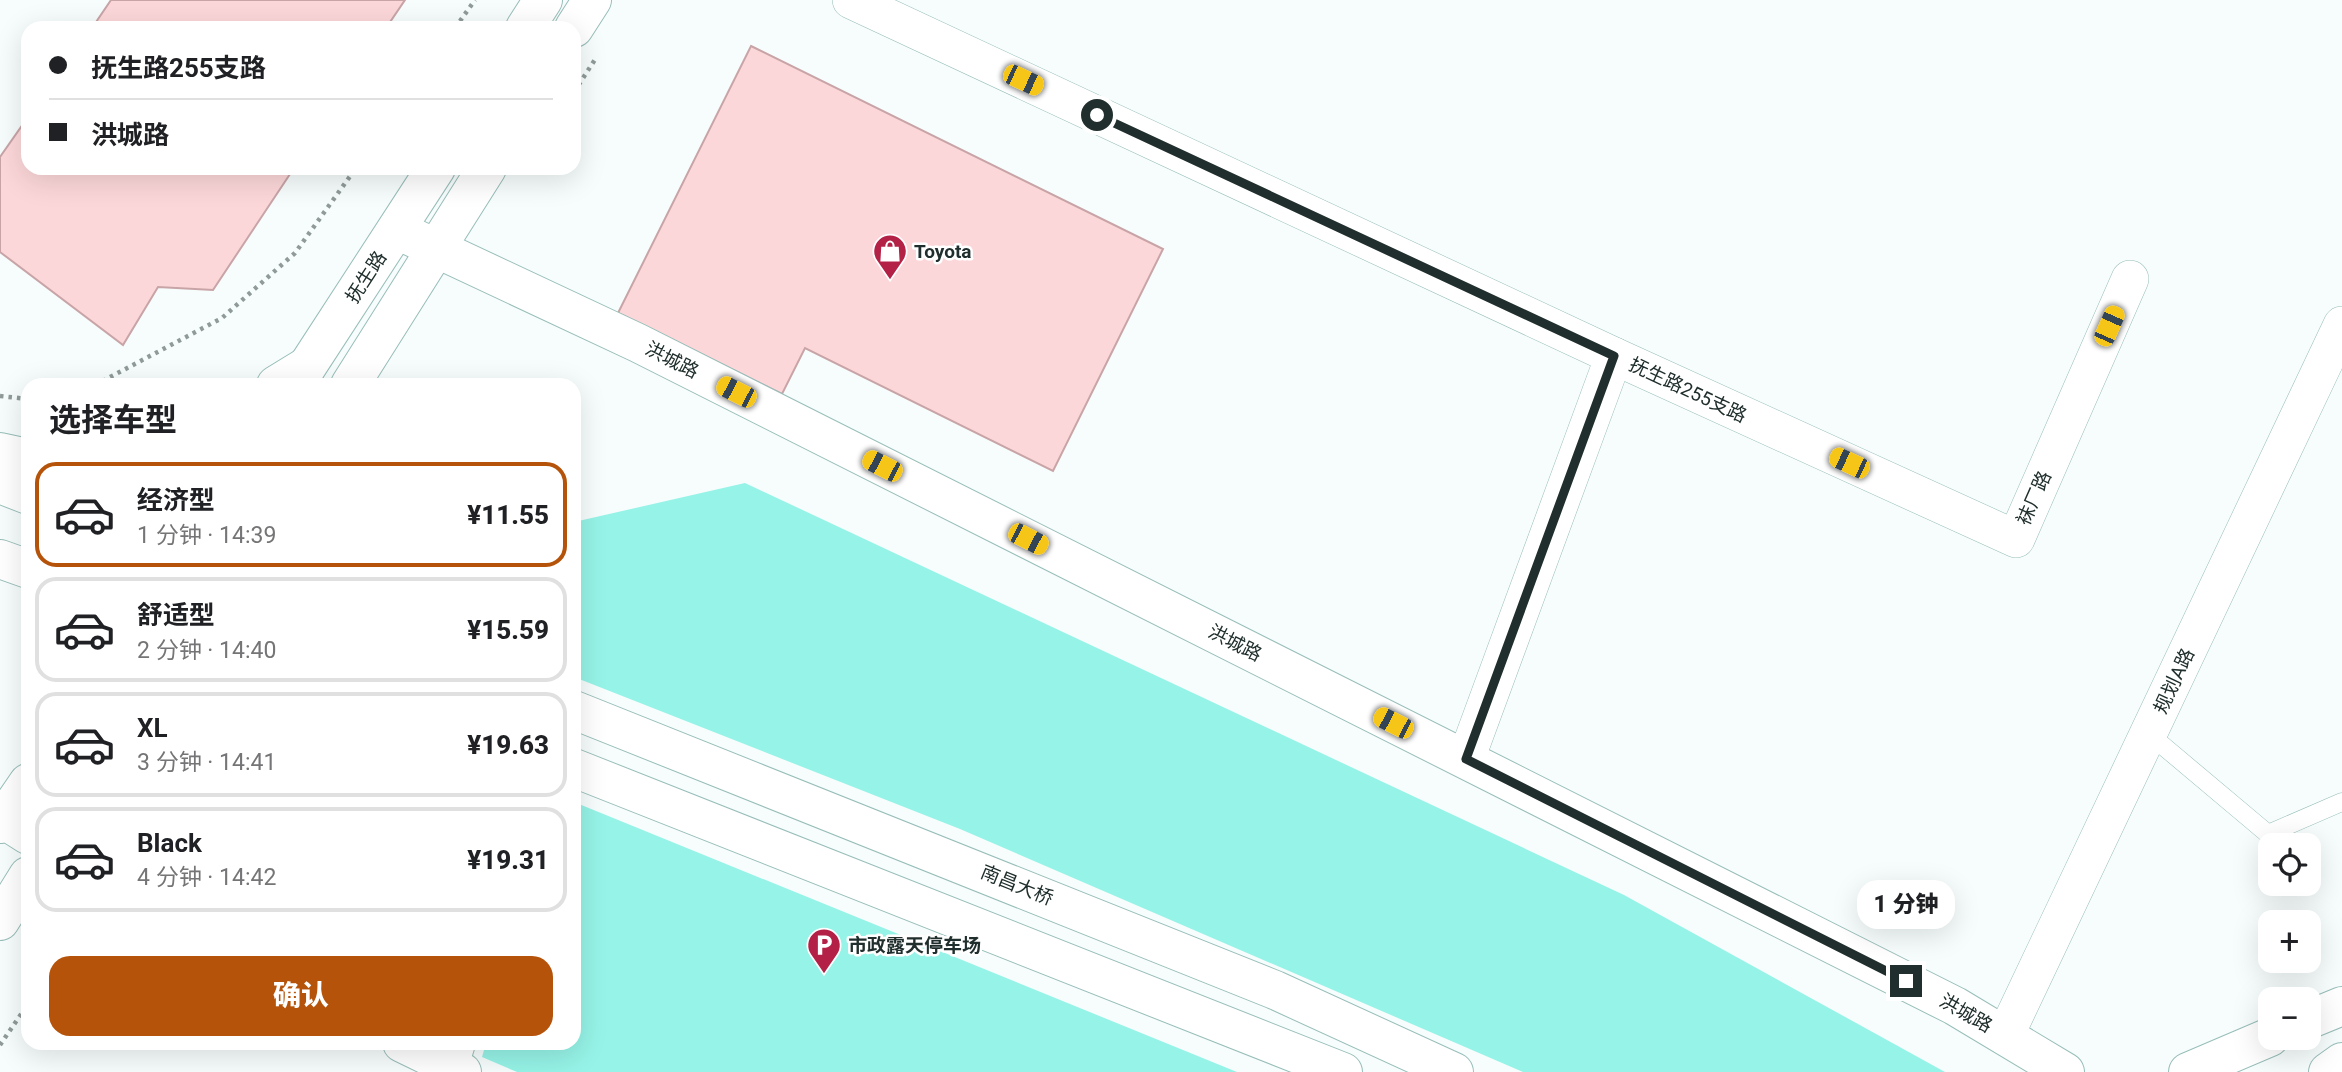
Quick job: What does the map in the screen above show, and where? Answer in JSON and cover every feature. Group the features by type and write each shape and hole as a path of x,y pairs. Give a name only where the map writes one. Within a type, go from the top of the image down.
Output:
{"main road":[{"path":"530,21 543,0"},
{"path":"578,21 592,0"},
{"name":"抚生路","path":"294,378 397,230 432,175"},
{"path":"354,378 483,175"},
{"name":"洪城路","path":"397,230 651,349 1466,759 1955,1006 2065,1072"},
{"path":"0,452 21,456"},
{"path":"0,484 21,492"},
{"path":"0,559 21,566"},
{"name":"南昌大桥","path":"581,713 1262,984 1454,1072"},
{"path":"581,771 1343,1072"},
{"path":"10,826 21,800"},
{"path":"0,921 21,887"},
{"path":"2321,1015 2342,1006"},
{"path":"2188,1072 2258,1042"},
{"path":"420,1050 453,1063"},
{"path":"2328,1072 2342,1062"}],"street":[{"name":"抚生路255支路","path":"851,0 1801,442"},
{"name":"袜厂路","path":"1801,442 2016,539 2130,279"},
{"name":"规划A路","path":"2006,1036 2342,325"},
{"path":"1466,759 1614,356"}],"lane":[{"path":"2148,734 2268,834 2342,802"}],"path":[{"path":"460,21 475,0"},
{"path":"107,378 222,318 295,253 351,175"},
{"path":"0,396 21,398"},
{"path":"0,1045 21,1014"}],"shaded area":[{"path":"745,483 1624,895 1945,1072 1523,1072 960,829 581,680 581,520"},
{"path":"581,805 1237,1072 517,1072 482,1057 484,1050 581,1050"}],"building":[{"path":"111,0 405,0 391,21 97,21"},
{"name":"Toyota","path":"751,46 1163,249 1053,471 805,348 782,394 618,313"},
{"path":"21,127 21,175 289,175 213,290 158,287 123,345 0,252 0,157"}],"place":[{"name":"Toyota","path":"890,281"},
{"name":"市政露天停车场","path":"824,975"}],"route":[{"path":"1097,115 1614,356 1466,759 1906,981"}]}
